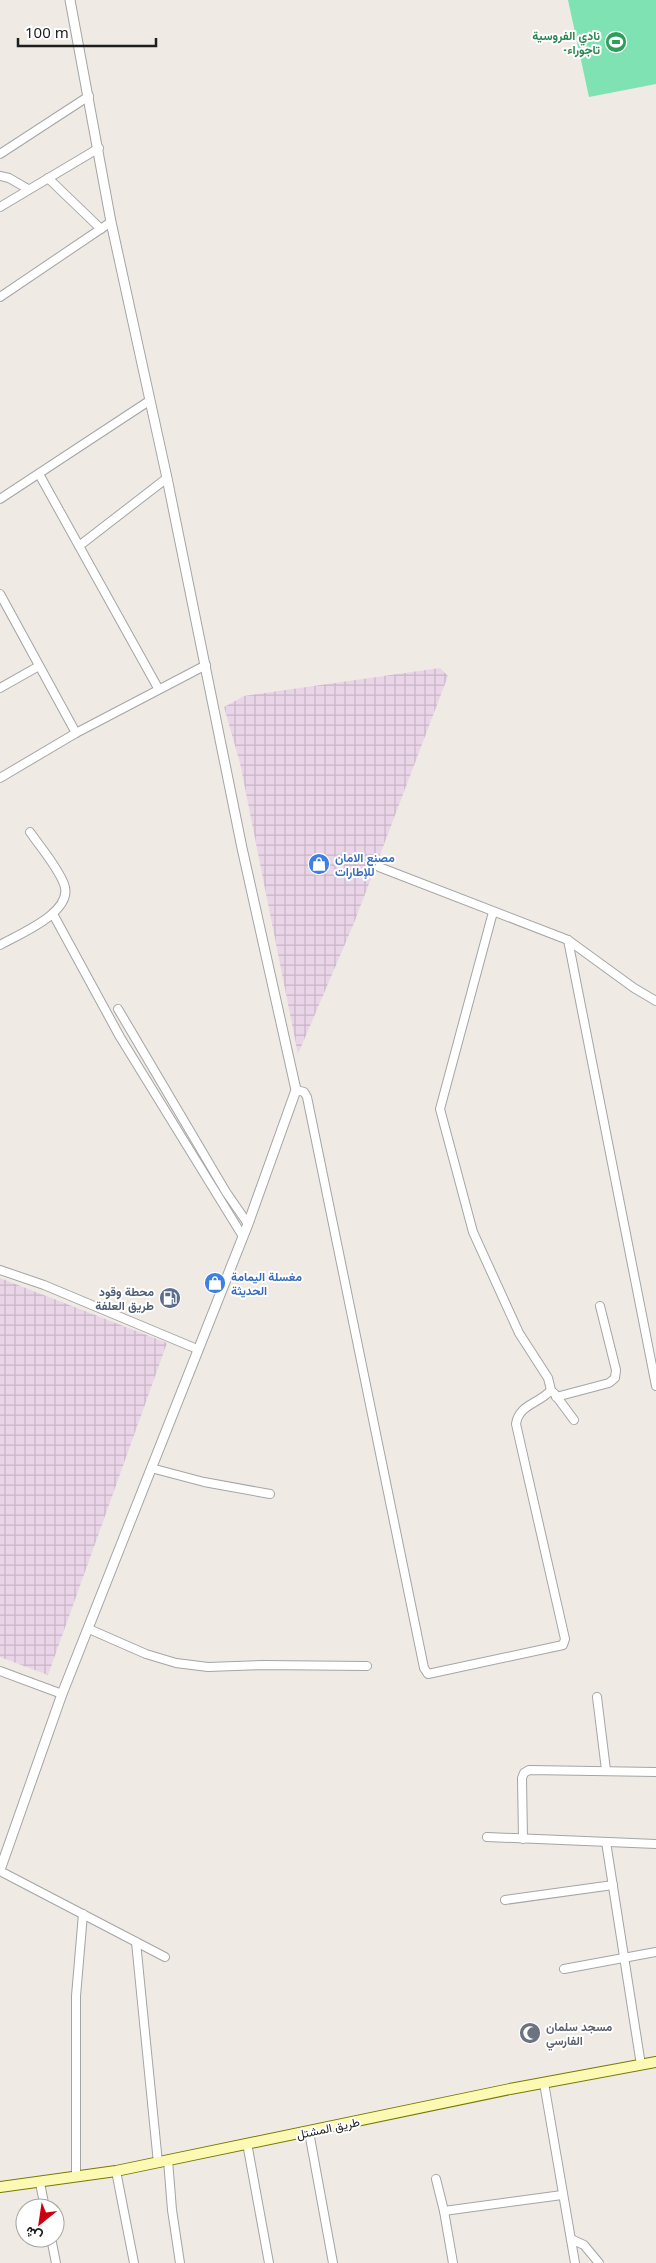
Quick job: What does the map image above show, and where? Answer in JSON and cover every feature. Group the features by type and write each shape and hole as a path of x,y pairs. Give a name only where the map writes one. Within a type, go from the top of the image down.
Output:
{"main road":[{"name":"طريق المشتل","path":"0,2187 40,2183 158,2163 247,2143 656,2062"}],"street":[{"path":"70,0 111,222 167,478 242,848 296,1090 248,1224 197,1348 89,1629 62,1694 0,1870 164,1957"},
{"path":"0,154 89,96"},
{"path":"0,207 98,148"},
{"path":"0,176 9,178 28,189"},
{"path":"48,178 101,229"},
{"path":"0,297 111,222"},
{"path":"0,499 149,401"},
{"path":"39,474 158,688"},
{"path":"79,546 167,478"},
{"path":"0,594 76,733"},
{"path":"0,778 158,688 206,665"},
{"path":"0,688 39,666"},
{"path":"0,945 53,914 63,903 65,895 64,884 30,832"},
{"path":"379,867 568,940 634,988 656,1001"},
{"path":"493,912 440,1109 473,1232 519,1333 548,1378 551,1390 574,1420"},
{"path":"53,914 120,1037 242,1235"},
{"path":"568,940 656,1386"},
{"path":"118,1009 226,1192 248,1224"},
{"path":"296,1090 304,1092 307,1097 381,1447 422,1660 428,1674 563,1644 565,1639 516,1424 517,1414 523,1408 544,1398 551,1390"},
{"path":"0,1270 44,1285 197,1348"},
{"path":"556,1397 609,1383 615,1378 616,1370 600,1306"},
{"path":"151,1468 204,1482 270,1494"},
{"path":"89,1629 146,1654 176,1663 208,1667 263,1665 367,1666"},
{"path":"0,1671 62,1694"},
{"path":"597,1697 606,1770"},
{"path":"523,1839 522,1778 524,1773 529,1770 656,1772"},
{"path":"487,1837 656,1844"},
{"path":"606,1842 641,2065"},
{"path":"505,1900 613,1885"},
{"path":"76,2177 76,1996 83,1914"},
{"path":"136,1942 158,2163"},
{"path":"564,1969 656,1952"},
{"path":"544,2083 575,2263"},
{"path":"309,2132 333,2263"},
{"path":"247,2143 268,2263"},
{"path":"168,2160 172,2210 180,2263"},
{"path":"116,2171 134,2263"},
{"path":"436,2179 453,2263"},
{"path":"40,2183 43,2198"},
{"path":"444,2211 562,2195"},
{"path":"571,2239 584,2245 599,2263"},
{"path":"53,2248 56,2263"}],"shaded area":[{"path":"440,668 448,676 354,923 298,1054 240,763 224,707 244,696"},
{"path":"0,1278 167,1343 48,1675 0,1657"}],"green space":[{"name":"نادي الفروسية -تاجوراء","path":"568,0 656,0 656,84 589,97"}],"place":[{"name":"نادي الفروسية -تاجوراء","path":"616,42"},
{"name":"مصنع الامان للإطارات","path":"319,864"},
{"name":"مغسلة اليمامة الحديثة","path":"215,1283"},
{"name":"محطة وقود طريق العلفة","path":"170,1298"},
{"name":"مسجد سلمان الفارسي","path":"530,2033"}]}
